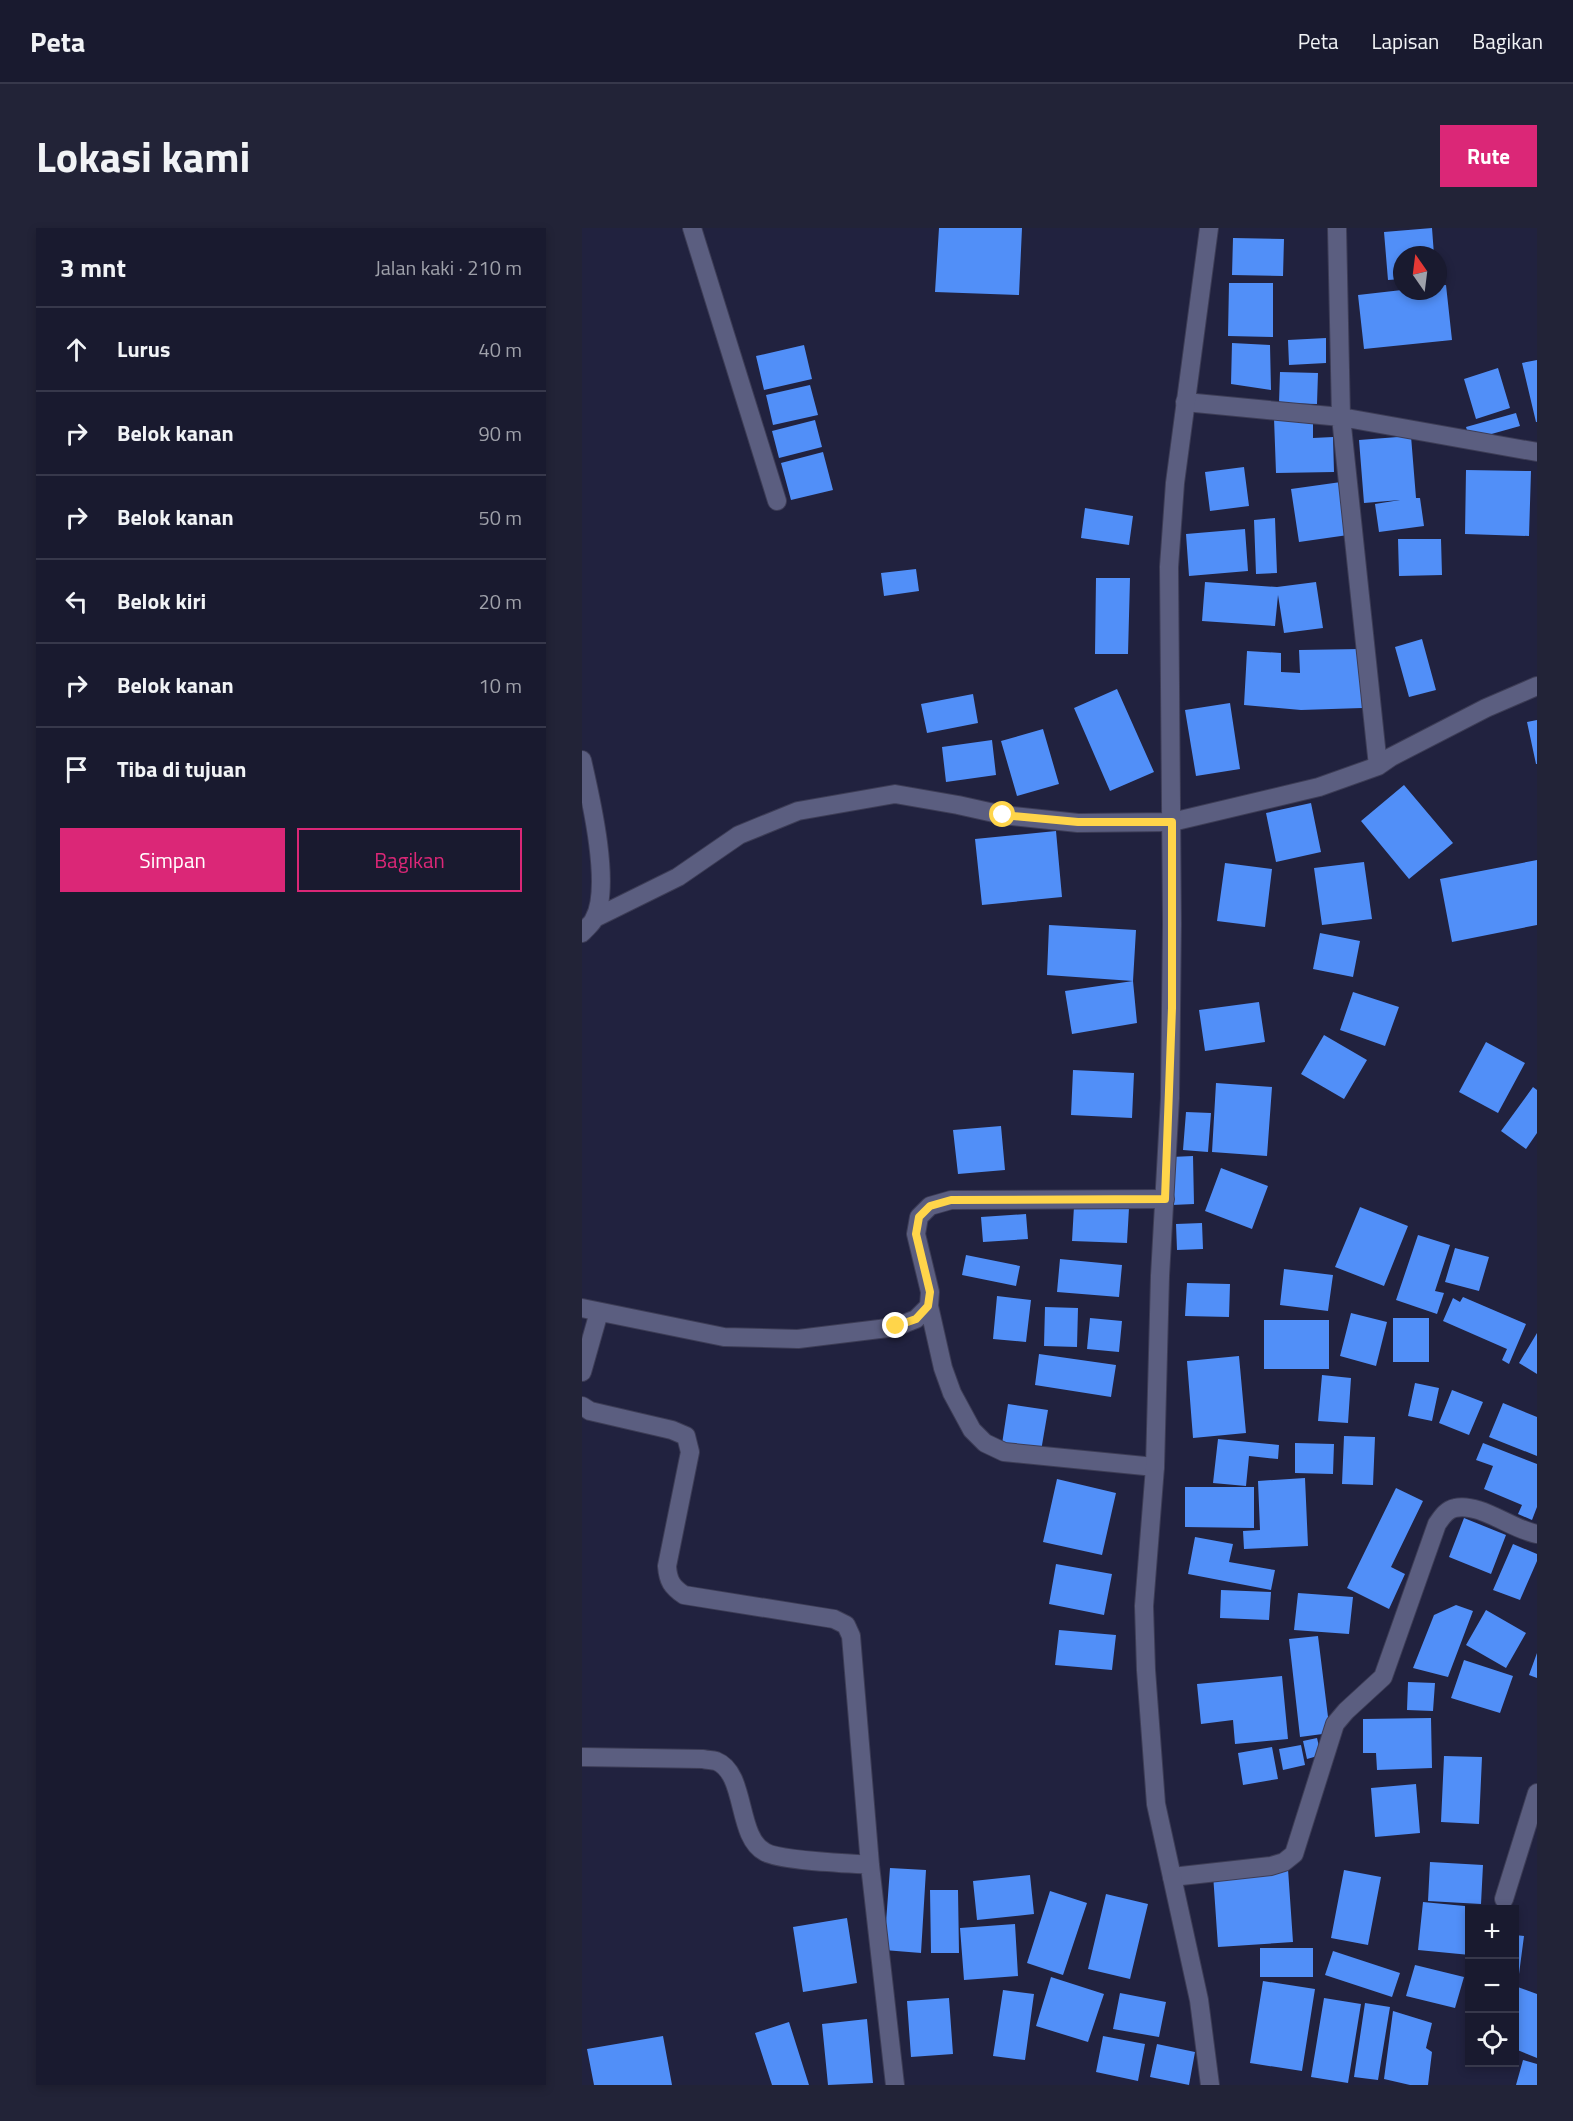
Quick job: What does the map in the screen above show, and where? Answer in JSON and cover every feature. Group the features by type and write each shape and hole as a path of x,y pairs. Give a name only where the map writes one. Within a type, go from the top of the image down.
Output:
{"street":[{"path":"692,228 777,501"},
{"path":"1209,228 1175,483 1170,567 1172,1008 1160,1276 1155,1467 1144,1606 1146,1670 1156,1804 1199,2000 1210,2085"},
{"path":"1337,228 1341,417 1378,766"},
{"path":"1185,402 1341,417 1537,452"},
{"path":"582,933 595,918 678,877 739,835 798,811 895,794 1003,815 1078,822 1172,822 1319,787 1378,766 1486,708 1537,686"},
{"path":"582,760 592,805 602,884 595,918"},
{"path":"1155,1467 1004,1452 985,1443 972,1430 952,1393 943,1368 928,1306 930,1292 916,1234 919,1217 930,1206 951,1200 1165,1199"},
{"path":"582,1372 591,1310 724,1337 798,1339 896,1326 916,1319 928,1306"},
{"path":"582,1406 591,1411 672,1430 686,1436 690,1452 667,1566 668,1578 674,1588 684,1595 834,1619 846,1625 851,1636 870,1865 895,2085"},
{"path":"1172,1876 1271,1866 1284,1862 1294,1854 1335,1724 1383,1677 1437,1524 1444,1513 1454,1508 1470,1508 1537,1534"},
{"path":"582,1757 703,1759 718,1762 731,1775 753,1841 765,1852 783,1857 870,1865"},
{"path":"1503,1899 1537,1793"}],"building":[{"path":"939,228 1022,228 1019,295 935,292"},
{"path":"1432,228 1433,246 1393,246 1393,280 1388,280 1384,232"},
{"path":"1233,238 1284,239 1283,276 1232,275"},
{"path":"1229,283 1273,283 1273,337 1228,336"},
{"path":"1393,291 1393,300 1447,300 1447,294 1452,340 1364,349 1358,295"},
{"path":"1326,338 1326,363 1289,365 1288,340"},
{"path":"1232,343 1270,345 1271,390 1231,384"},
{"path":"804,345 812,379 764,390 756,356"},
{"path":"1537,360 1537,422 1536,422 1522,363"},
{"path":"1498,368 1510,408 1476,419 1464,379"},
{"path":"1280,372 1318,373 1317,404 1279,403"},
{"path":"810,385 818,415 773,425 766,395"},
{"path":"1516,413 1520,426 1470,440 1466,427"},
{"path":"1313,416 1313,438 1333,437 1334,472 1276,473 1274,418"},
{"path":"815,420 822,447 779,458 772,431"},
{"path":"1411,436 1416,498 1420,498 1424,526 1379,532 1375,504 1400,500 1364,503 1359,440"},
{"path":"823,452 833,490 791,500 781,463"},
{"path":"1244,467 1249,506 1210,511 1205,472"},
{"path":"1466,470 1531,471 1529,536 1465,534"},
{"path":"1341,482 1348,535 1299,542 1291,489"},
{"path":"1085,508 1133,516 1129,545 1081,538"},
{"path":"1275,518 1277,573 1256,574 1254,520"},
{"path":"1245,529 1248,571 1189,576 1186,534"},
{"path":"1398,539 1441,539 1442,575 1399,576"},
{"path":"916,569 919,591 884,596 881,573"},
{"path":"1096,578 1130,578 1128,654 1095,654"},
{"path":"1205,582 1277,587 1316,582 1323,628 1284,633 1278,595 1275,626 1202,621"},
{"path":"1422,639 1436,690 1409,697 1395,647"},
{"path":"1361,649 1362,708 1301,710 1244,705 1247,651 1281,653 1281,672 1300,673 1299,650"},
{"path":"1117,689 1154,772 1110,791 1074,708"},
{"path":"973,694 978,723 927,733 921,704"},
{"path":"1230,703 1240,769 1196,776 1185,710"},
{"path":"1537,720 1537,764 1536,764 1527,722"},
{"path":"1043,729 1059,784 1017,796 1001,741"},
{"path":"992,740 996,775 946,782 942,747"},
{"path":"1404,785 1453,843 1409,879 1361,821"},
{"path":"1311,803 1321,852 1276,862 1266,813"},
{"path":"1056,831 1062,897 982,905 975,839"},
{"path":"1537,860 1537,925 1452,942 1440,879"},
{"path":"1364,862 1372,919 1322,925 1314,868"},
{"path":"1225,863 1272,869 1265,927 1217,921"},
{"path":"1049,925 1136,930 1133,981 1047,975"},
{"path":"1320,933 1360,941 1353,977 1313,969"},
{"path":"1133,981 1137,1023 1072,1034 1065,991"},
{"path":"1353,992 1399,1007 1385,1046 1340,1030"},
{"path":"1259,1002 1265,1042 1205,1051 1199,1010"},
{"path":"1324,1035 1367,1060 1344,1099 1301,1074"},
{"path":"1486,1042 1525,1063 1498,1113 1459,1092"},
{"path":"1073,1070 1134,1073 1132,1118 1071,1115"},
{"path":"1216,1083 1272,1087 1267,1156 1212,1152"},
{"path":"1533,1087 1537,1090 1537,1133 1526,1149 1501,1131"},
{"path":"1186,1112 1211,1113 1208,1152 1183,1150"},
{"path":"1001,1126 1005,1170 958,1174 953,1130"},
{"path":"1193,1156 1194,1204 1172,1205 1171,1157"},
{"path":"1221,1168 1268,1186 1252,1229 1205,1211"},
{"path":"1074,1206 1129,1208 1127,1243 1072,1241"},
{"path":"1360,1207 1408,1226 1384,1286 1335,1267"},
{"path":"1026,1214 1028,1239 983,1242 981,1217"},
{"path":"1202,1223 1203,1249 1177,1250 1176,1224"},
{"path":"1418,1235 1450,1245 1435,1291 1444,1293 1437,1314 1396,1300"},
{"path":"1455,1248 1489,1257 1479,1291 1445,1282"},
{"path":"966,1255 1020,1266 1016,1286 962,1275"},
{"path":"1060,1259 1122,1265 1119,1297 1057,1292"},
{"path":"1284,1269 1333,1275 1328,1311 1280,1305"},
{"path":"1187,1283 1230,1284 1229,1317 1185,1316"},
{"path":"997,1296 1031,1300 1026,1342 993,1339"},
{"path":"1463,1297 1526,1324 1509,1364 1502,1360 1507,1349 1443,1321 1453,1298 1460,1302"},
{"path":"1045,1307 1078,1308 1077,1347 1044,1346"},
{"path":"1351,1313 1387,1322 1376,1366 1340,1356"},
{"path":"1090,1318 1122,1321 1119,1352 1087,1349"},
{"path":"1393,1318 1429,1318 1429,1362 1393,1362"},
{"path":"1264,1320 1329,1320 1329,1369 1264,1369"},
{"path":"1537,1333 1537,1374 1519,1363"},
{"path":"1039,1354 1116,1365 1111,1397 1035,1385"},
{"path":"1239,1356 1246,1433 1193,1438 1187,1361"},
{"path":"1322,1375 1351,1378 1348,1423 1318,1421"},
{"path":"1415,1383 1439,1388 1432,1421 1408,1416"},
{"path":"1452,1390 1483,1402 1469,1435 1439,1423"},
{"path":"1503,1403 1537,1417 1537,1456 1489,1437"},
{"path":"1008,1404 1048,1410 1041,1451 1002,1444"},
{"path":"1344,1436 1375,1437 1373,1485 1342,1484"},
{"path":"1218,1439 1279,1445 1278,1459 1249,1456 1246,1486 1213,1483"},
{"path":"1295,1443 1334,1444 1333,1474 1295,1473"},
{"path":"1483,1443 1537,1464 1537,1507 1532,1520 1518,1514 1522,1505 1484,1489 1493,1466 1476,1460"},
{"path":"1305,1478 1308,1546 1244,1549 1243,1531 1260,1530 1258,1481"},
{"path":"1057,1479 1116,1493 1102,1555 1043,1542"},
{"path":"1185,1487 1254,1487 1254,1528 1185,1527"},
{"path":"1396,1488 1423,1501 1391,1567 1405,1574 1389,1609 1347,1588"},
{"path":"1464,1518 1506,1535 1491,1574 1449,1557"},
{"path":"1195,1537 1233,1544 1229,1562 1275,1570 1271,1590 1188,1574"},
{"path":"1513,1544 1537,1554 1537,1561 1520,1600 1493,1590"},
{"path":"1056,1564 1112,1574 1104,1615 1049,1604"},
{"path":"1221,1590 1271,1592 1269,1620 1220,1618"},
{"path":"1298,1593 1353,1597 1349,1634 1294,1630"},
{"path":"1456,1605 1473,1611 1448,1677 1413,1668 1434,1615"},
{"path":"1486,1610 1526,1633 1506,1668 1466,1645"},
{"path":"1059,1630 1116,1635 1112,1670 1055,1665"},
{"path":"1318,1636 1330,1733 1300,1737 1289,1639"},
{"path":"1537,1653 1537,1678 1529,1675"},
{"path":"1464,1660 1513,1676 1500,1713 1451,1698"},
{"path":"1282,1676 1288,1739 1235,1744 1233,1720 1201,1724 1197,1684"},
{"path":"1408,1682 1435,1683 1433,1711 1407,1710"},
{"path":"1431,1718 1432,1768 1377,1770 1376,1753 1363,1753 1363,1719"},
{"path":"1317,1738 1321,1755 1307,1759 1303,1741"},
{"path":"1301,1745 1305,1765 1283,1770 1279,1749"},
{"path":"1272,1747 1278,1779 1243,1785 1238,1753"},
{"path":"1444,1756 1482,1757 1479,1824 1441,1822"},
{"path":"1416,1784 1420,1833 1375,1837 1371,1788"},
{"path":"1430,1862 1483,1865 1481,1904 1428,1901"},
{"path":"890,1868 926,1870 921,1953 884,1950"},
{"path":"1288,1869 1293,1942 1218,1947 1213,1874"},
{"path":"1344,1870 1381,1877 1368,1945 1331,1938"},
{"path":"1030,1875 1034,1914 977,1920 973,1881"},
{"path":"930,1890 958,1890 959,1953 931,1953"},
{"path":"1050,1891 1087,1903 1063,1975 1027,1963"},
{"path":"1106,1894 1148,1904 1130,1979 1088,1969"},
{"path":"1423,1902 1465,1906 1465,1955 1418,1950"},
{"path":"847,1918 857,1983 803,1992 793,1927"},
{"path":"1015,1924 1018,1976 964,1980 960,1928"},
{"path":"1519,1935 1524,1936 1519,1974"},
{"path":"1260,1948 1313,1948 1313,1977 1260,1977"},
{"path":"1333,1951 1400,1973 1392,1997 1325,1975"},
{"path":"1415,1965 1464,1977 1455,2008 1406,1996"},
{"path":"1051,1977 1104,1994 1088,2042 1036,2026"},
{"path":"1263,1981 1315,1989 1302,2071 1250,2063"},
{"path":"1519,1987 1537,1994 1537,2058 1519,2051"},
{"path":"1003,1990 1034,1994 1025,2060 993,2056"},
{"path":"1120,1993 1166,2002 1159,2037 1113,2029"},
{"path":"949,1998 953,2054 911,2057 907,2001"},
{"path":"1324,1998 1361,2004 1348,2083 1311,2077"},
{"path":"1365,2003 1390,2007 1378,2080 1354,2077"},
{"path":"1393,2011 1432,2023 1426,2048 1432,2052 1428,2085 1410,2085 1384,2079"},
{"path":"867,2019 873,2083 828,2085 822,2024"},
{"path":"789,2022 809,2085 772,2085 755,2033"},
{"path":"663,2036 672,2085 594,2085 587,2049"},
{"path":"1103,2036 1145,2044 1138,2081 1096,2072"},
{"path":"1157,2044 1195,2052 1189,2085 1150,2077"},
{"path":"1523,2060 1537,2064 1537,2085 1516,2085"}],"route":[{"path":"896,1326 916,1319 928,1306 930,1292 916,1234 919,1217 930,1206 951,1200 1165,1199 1172,1008 1172,822 1078,822 1003,815"}]}
